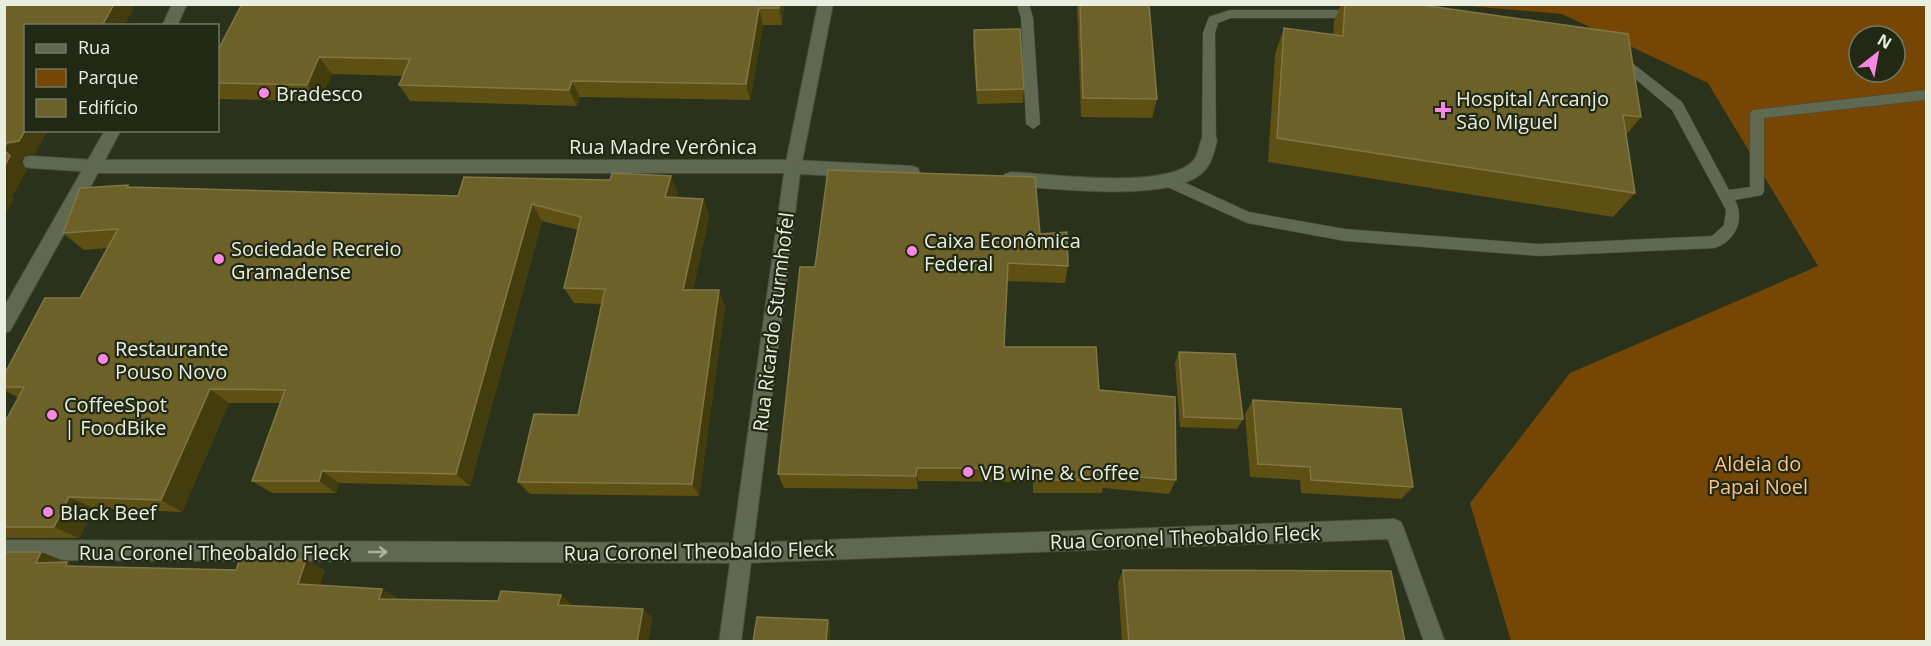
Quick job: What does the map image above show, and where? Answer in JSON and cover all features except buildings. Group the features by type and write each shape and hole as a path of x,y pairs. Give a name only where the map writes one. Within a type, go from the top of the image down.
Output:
{"street":[{"path":"170,24 180,4"},
{"name":"Rua Ricardo Sturmhofel","path":"730,642 793,167 826,4"},
{"path":"4,325 112,132"},
{"path":"993,178 1146,185 1170,182 1189,175 1198,167 1209,141"},
{"name":"Rua Madre Verônica","path":"31,162 94,166 793,167 923,174"},
{"name":"Rua Coronel Theobaldo Fleck","path":"4,550 743,553 1394,529 1435,642"}],"lane":[{"path":"1023,4 1027,18 1033,124"},
{"path":"1209,141 1209,33 1213,20 1230,14 1369,14"},
{"path":"1170,182 1247,217 1345,235 1539,250 1715,242 1731,228 1733,210 1677,106 1616,55 1604,52"},
{"path":"1725,196 1757,191 1757,114 1926,95"}],"green space":[{"name":"Aldeia do Papai Noel","path":"1458,5 1926,5 1926,641 1511,641 1470,503 1570,373 1818,266 1708,83 1562,14"}],"place":[{"name":"Bradesco","path":"264,93"},
{"name":"Hospital Arcanjo São Miguel","path":"1443,110"},
{"name":"Caixa Econômica Federal","path":"912,251"},
{"name":"Sociedade Recreio Gramadense","path":"219,259"},
{"name":"Restaurante Pouso Novo","path":"103,359"},
{"name":"CoffeeSpot | FoodBike","path":"52,415"},
{"name":"VB wine & Coffee","path":"968,472"},
{"name":"Black Beef","path":"48,512"}]}
